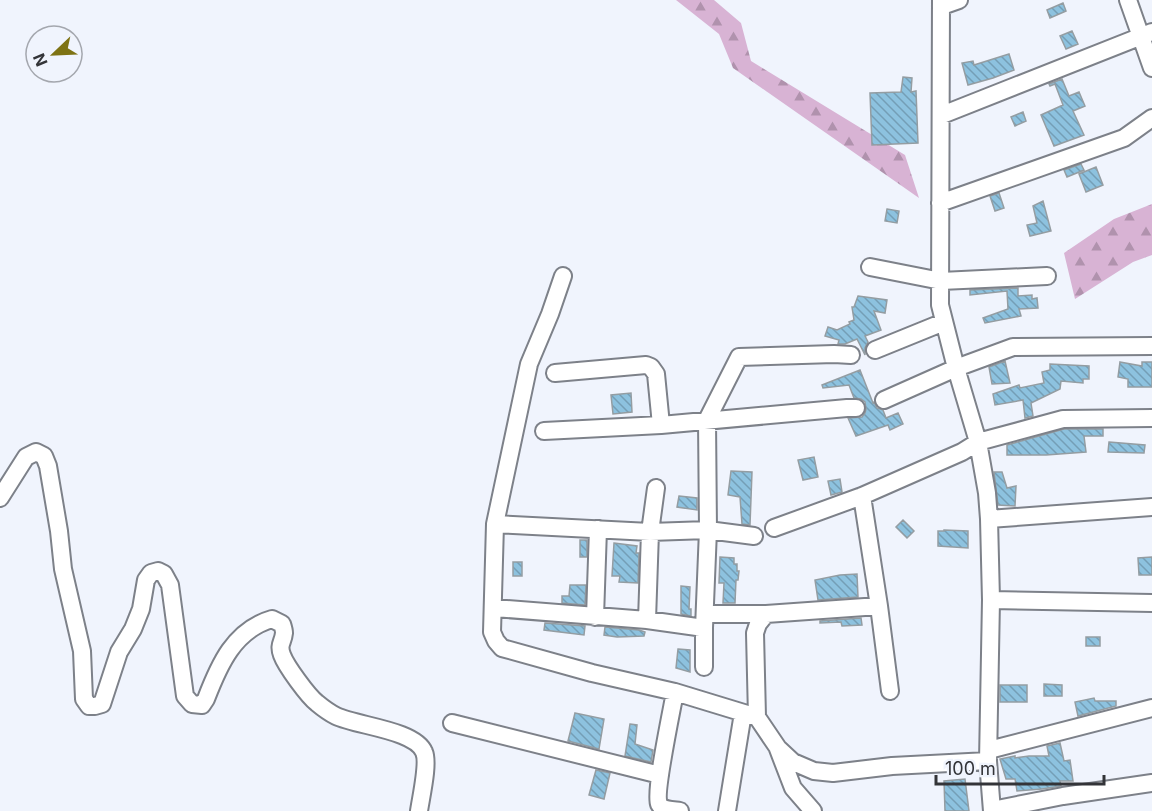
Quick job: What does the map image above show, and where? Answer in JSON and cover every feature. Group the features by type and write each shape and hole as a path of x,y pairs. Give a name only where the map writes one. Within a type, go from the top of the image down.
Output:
{"street":[{"path":"959,0 942,3 940,305 978,442 987,493 991,600 989,756 992,811 1063,796 1152,783"},
{"path":"1128,0 1146,34 1152,68"},
{"path":"942,115 1146,34"},
{"path":"940,203 1124,138 1152,118"},
{"path":"870,267 941,281 1047,276"},
{"path":"563,276 529,364 495,524 492,632 502,648 592,673 675,692 750,715 793,762 814,771 833,772 989,756 1152,708"},
{"path":"876,350 944,322"},
{"path":"884,400 956,368 1013,347 1152,346"},
{"path":"704,667 708,530 707,420 738,357 851,355"},
{"path":"555,373 646,365 651,367 656,374 661,424"},
{"path":"544,431 856,408"},
{"path":"774,528 862,496 962,452 978,442 1063,419 1152,418"},
{"path":"0,498 26,457 36,452 44,456 48,466 59,531 63,569 82,651 84,699 89,706 102,704 119,652 133,629 141,609 146,580 151,573 158,571 164,574 170,585 185,696 192,704 202,705 225,655 243,635 261,622 272,619 282,624 284,633 279,645 282,657 315,702 337,716 397,733 419,745 426,761 419,811"},
{"path":"647,620 650,532 656,488"},
{"path":"862,496 890,691"},
{"path":"989,519 1152,507"},
{"path":"495,524 650,532 708,530 754,536"},
{"path":"595,617 598,529"},
{"path":"991,600 1152,603"},
{"path":"494,608 595,617 704,621 879,606"},
{"path":"727,811 750,715 755,633 758,624 766,614"},
{"path":"675,692 660,775 658,800 662,807 680,811"},
{"path":"452,723 660,775"},
{"path":"778,748 793,788 813,811"}],"green space":[{"path":"676,0 714,0 741,23 751,61 905,155 919,198 733,68 719,34"},
{"path":"1152,204 1152,255 1133,262 1075,299 1064,253 1114,219"}],"building":[{"path":"1063,3 1066,11 1050,18 1047,10"},
{"path":"1072,31 1078,44 1066,49 1060,36"},
{"path":"1009,54 1014,70 968,85 962,63 973,61 974,65"},
{"path":"903,77 912,78 911,92 916,91 918,143 872,145 870,93 901,92"},
{"path":"1062,79 1069,96 1079,92 1085,106 1073,111 1084,135 1054,146 1041,115 1063,105 1055,84 1050,86 1049,84"},
{"path":"1023,112 1026,121 1015,126 1011,117"},
{"path":"1081,164 1084,170 1067,177 1064,170"},
{"path":"1096,167 1103,185 1086,192 1079,174"},
{"path":"999,193 1004,208 995,211 990,196"},
{"path":"1043,201 1051,231 1030,236 1027,225 1037,223 1033,206"},
{"path":"887,209 899,211 897,223 885,221"},
{"path":"1018,288 1018,296 1032,295 1032,299 1037,298 1038,308 1019,309 1021,316 985,323 983,318 1008,309 1007,291 970,295 970,290"},
{"path":"858,296 887,300 885,313 874,311 881,330 865,336 868,342 865,355 857,339 838,344 839,340 825,336 828,327 837,330 854,320 852,307"},
{"path":"1005,361 1010,383 992,384 989,367"},
{"path":"1120,362 1142,366 1142,362 1152,362 1152,387 1128,387 1128,379 1118,377"},
{"path":"1050,364 1089,366 1089,379 1083,379 1083,383 1061,381 1060,389 1031,403 1033,416 1025,418 1023,400 995,405 993,394 1019,385 1020,388 1044,383 1042,372 1050,370"},
{"path":"860,370 873,403 877,408 883,410 886,418 898,413 903,424 890,430 888,425 856,436 848,418 862,417 866,409 865,402 854,398 849,385 823,388 822,385"},
{"path":"631,393 632,412 613,414 611,395"},
{"path":"1064,429 1103,429 1103,436 1084,436 1086,452 1007,455 1007,445"},
{"path":"1109,442 1145,445 1144,453 1108,452"},
{"path":"814,457 818,477 803,480 798,460"},
{"path":"731,471 752,472 750,525 742,524 740,497 728,495"},
{"path":"994,472 1002,472 1007,488 1016,486 1015,506 998,505"},
{"path":"840,479 842,492 831,495 828,481"},
{"path":"679,496 697,498 697,510 677,507"},
{"path":"903,520 914,531 907,538 896,527"},
{"path":"938,531 968,531 968,548 938,546"},
{"path":"580,540 587,540 587,557 580,557"},
{"path":"614,543 637,546 636,553 639,553 638,583 619,582 620,576 612,576"},
{"path":"720,557 734,558 734,564 737,564 737,571 739,571 738,580 736,580 735,603 723,603 724,583 719,583"},
{"path":"1152,557 1152,575 1139,575 1138,558"},
{"path":"513,562 522,562 522,576 513,576"},
{"path":"857,574 858,597 818,600 815,580"},
{"path":"570,585 586,585 585,605 562,603 562,596 569,596"},
{"path":"681,586 690,587 691,616 681,614"},
{"path":"861,618 862,625 842,626 841,622 820,623 820,621"},
{"path":"545,623 585,626 584,635 544,630"},
{"path":"605,627 645,632 644,636 617,637 604,635"},
{"path":"1086,637 1100,637 1100,646 1086,646"},
{"path":"678,649 690,650 690,672 676,668"},
{"path":"1044,684 1062,685 1062,696 1044,696"},
{"path":"1000,685 1027,685 1027,702 1000,702"},
{"path":"1094,698 1095,701 1116,701 1116,706 1078,716 1075,702"},
{"path":"575,713 604,719 599,749 568,741"},
{"path":"630,724 637,725 635,744 653,750 651,762 625,756"},
{"path":"1060,743 1064,761 1070,760 1073,781 1060,781 1061,786 1017,791 1015,779 1006,779 1000,759 1015,756 1015,758 1049,756 1047,746"},
{"path":"596,770 610,773 604,799 589,795"},
{"path":"965,779 969,811 945,811 944,781"}]}
